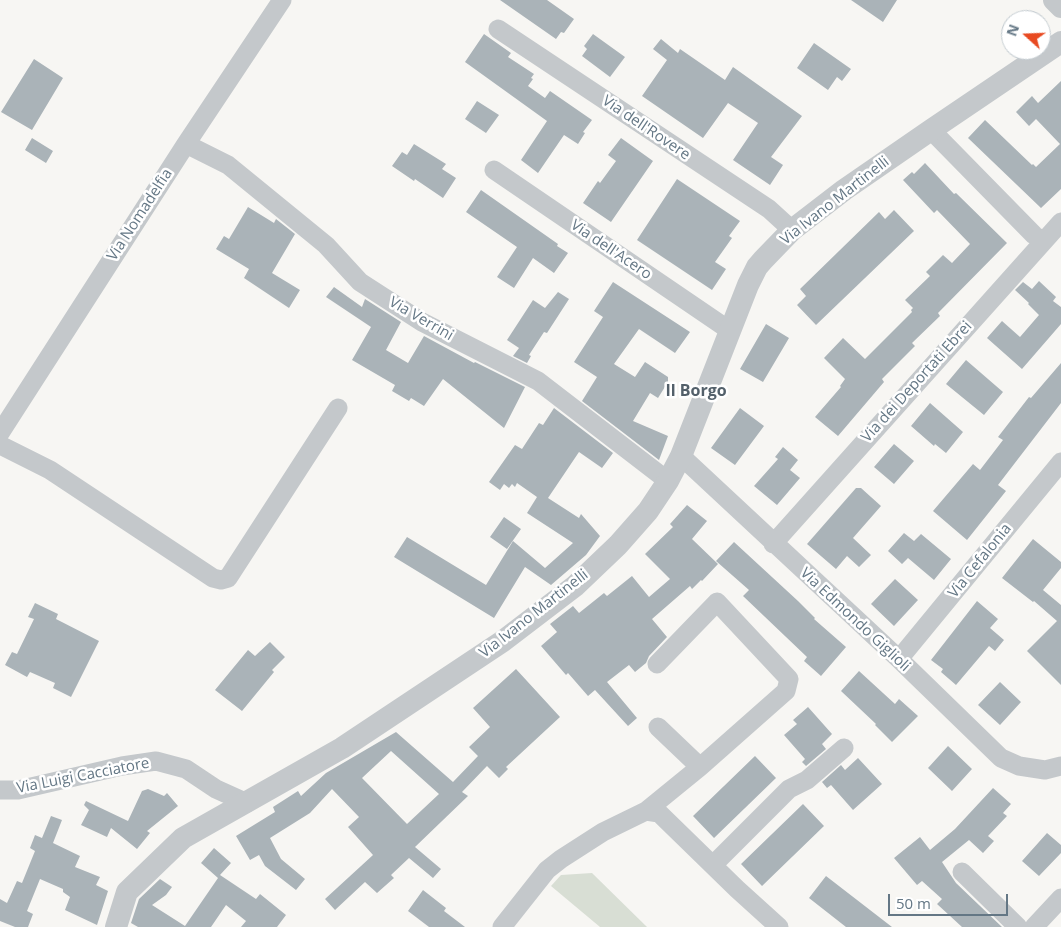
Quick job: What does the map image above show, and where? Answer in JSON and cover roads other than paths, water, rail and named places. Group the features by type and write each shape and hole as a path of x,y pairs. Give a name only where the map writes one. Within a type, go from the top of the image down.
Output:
{"street":[{"name":"Via Nomadelfia","path":"0,433 186,144 282,0"},
{"path":"1054,0 1061,7"},
{"name":"Via dell'Rovere","path":"498,28 772,212 792,230"},
{"name":"Via Ivano Martinelli","path":"116,927 127,892 183,838 350,743 503,641 575,586 618,545 648,511 668,481 680,456 729,330 757,267 792,230 844,190 1061,42"},
{"path":"931,130 1034,236 1042,241"},
{"name":"Via Verrini","path":"186,144 228,165 326,245 360,282 422,322 538,381 668,481"},
{"name":"Via dell'Acero","path":"494,170 729,330"},
{"name":"Via dei Deportati Ebrei","path":"773,544 1061,222"},
{"path":"0,444 50,470 213,578 221,580 228,578 338,408"},
{"name":"Via Edmondo Giglioli","path":"680,456 899,659 1001,758 1019,766 1037,769 1045,770 1061,766"},
{"name":"Via Cefalonia","path":"899,659 1061,462"},
{"path":"502,927 547,870 561,858 603,832 646,811 700,767 786,691 789,678 717,602 657,664"},
{"path":"658,727 700,767"},
{"path":"713,865 789,789 807,780 843,748"},
{"path":"1037,769 1061,755"},
{"name":"Via Luigi Cacciatore","path":"0,790 18,790 122,766 156,761 186,769 216,789 247,802"},
{"path":"646,811 659,813 779,927"},
{"path":"962,872 1018,927"},
{"path":"1034,927 1061,898"}],"district":[{"name":"Il Borgo","path":"696,391"}]}
